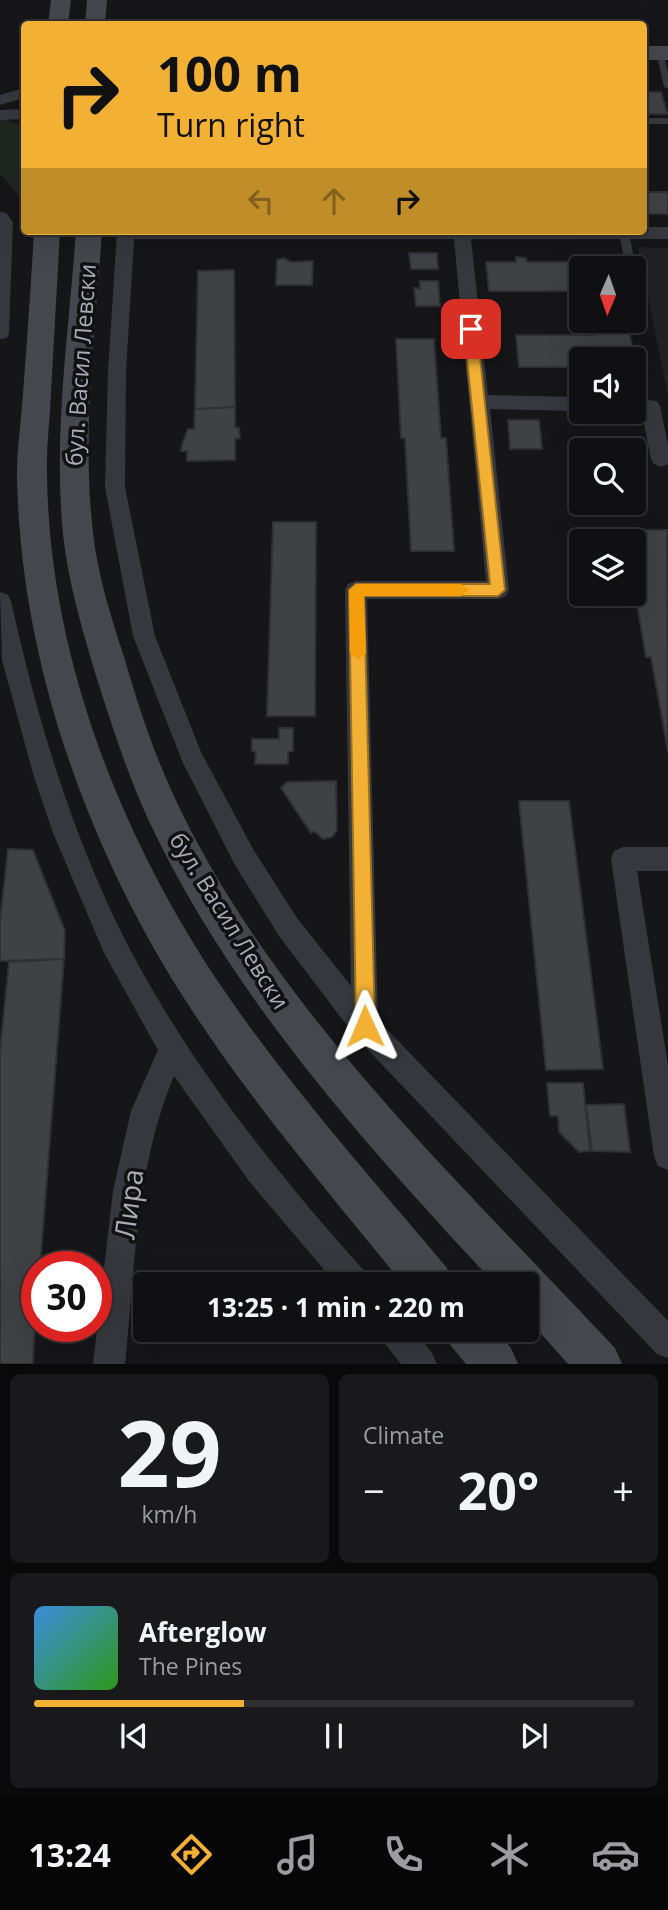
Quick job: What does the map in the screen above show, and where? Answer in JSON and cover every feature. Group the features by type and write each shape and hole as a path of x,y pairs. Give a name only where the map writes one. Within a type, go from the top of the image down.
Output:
{"main road":[{"path":"58,21 61,0"},
{"path":"95,21 97,0"},
{"name":"бул. Васил Левски","path":"47,235 32,474 33,506 38,573 49,630 66,700 83,749 106,811 151,902 206,995 249,1059 294,1118 421,1272"},
{"name":"бул. Васил Левски","path":"89,235 73,467 78,534 105,650 145,772 172,829 207,892 302,1036 390,1140 514,1272"},
{"name":"бул. Васил Левски","path":"539,1299 599,1364"},
{"path":"477,1342 495,1364"}],"street":[{"path":"0,100 21,94"},
{"path":"0,115 21,114"},
{"path":"0,217 4,222 0,333"},
{"path":"647,233 668,233"},
{"path":"126,235 117,372 115,487 144,635 191,755 244,857 288,927 365,1026 668,1343"},
{"path":"365,1026 356,590 498,590 462,235"},
{"path":"478,402 569,404"},
{"path":"646,405 650,405 661,458"},
{"path":"0,601 7,675 64,835 118,951 172,1049 264,1175 345,1272"},
{"path":"668,859 623,859 668,1156"},
{"name":"Лира","path":"109,1364 128,1191 145,1111 172,1049"},
{"path":"395,1342 396,1364"},
{"path":"404,1342 421,1364"}],"lane":[{"path":"657,53 668,87"},
{"path":"647,121 668,121"},
{"path":"624,235 629,256"}],"shaded area":[{"path":"0,117 21,126 21,198 0,174"},
{"path":"638,247 668,248 668,396 646,287 646,256 640,256"}],"building":[{"path":"647,92 661,92 667,114 647,114"},
{"path":"647,192 668,192 668,214 647,214"},
{"path":"409,253 437,253 438,269 411,269"},
{"path":"516,257 526,258 527,262 569,262 569,291 489,291 486,262 516,262"},
{"path":"284,258 291,262 313,261 312,285 276,285 277,260"},
{"path":"234,270 235,407 195,409 198,271"},
{"path":"420,281 438,281 440,306 416,306 414,288 420,289"},
{"path":"629,333 633,347 569,347 569,367 519,367 516,335"},
{"path":"396,339 434,339 441,438 446,438 454,551 411,551"},
{"path":"235,407 235,427 239,428 240,438 235,439 235,460 187,461 187,451 181,451 188,429 194,429 195,409"},
{"path":"508,420 539,420 542,449 510,449"},
{"path":"273,522 316,522 315,716 267,716"},
{"path":"646,530 667,530 668,752 651,657 646,657 637,606 646,606"},
{"path":"279,728 293,728 293,751 288,752 288,764 255,764 256,752 252,751 252,739 279,739"},
{"path":"336,781 337,830 332,837 323,839 314,831 311,833 281,788 287,782"},
{"path":"519,801 569,801 603,1069 546,1070"},
{"path":"8,849 33,850 65,931 64,959 0,961 0,921"},
{"path":"64,959 41,1251 21,1251 21,1342 34,1342 33,1364 0,1364 0,1051 9,962"},
{"path":"547,1083 583,1083 590,1151 579,1152 559,1132 558,1116 550,1116"},
{"path":"624,1104 630,1152 592,1151 586,1105"}],"slow traffic":[{"path":"358,653 356,590 461,590"}],"route":[{"path":"365,1026 356,590 498,590 471,329"}]}
